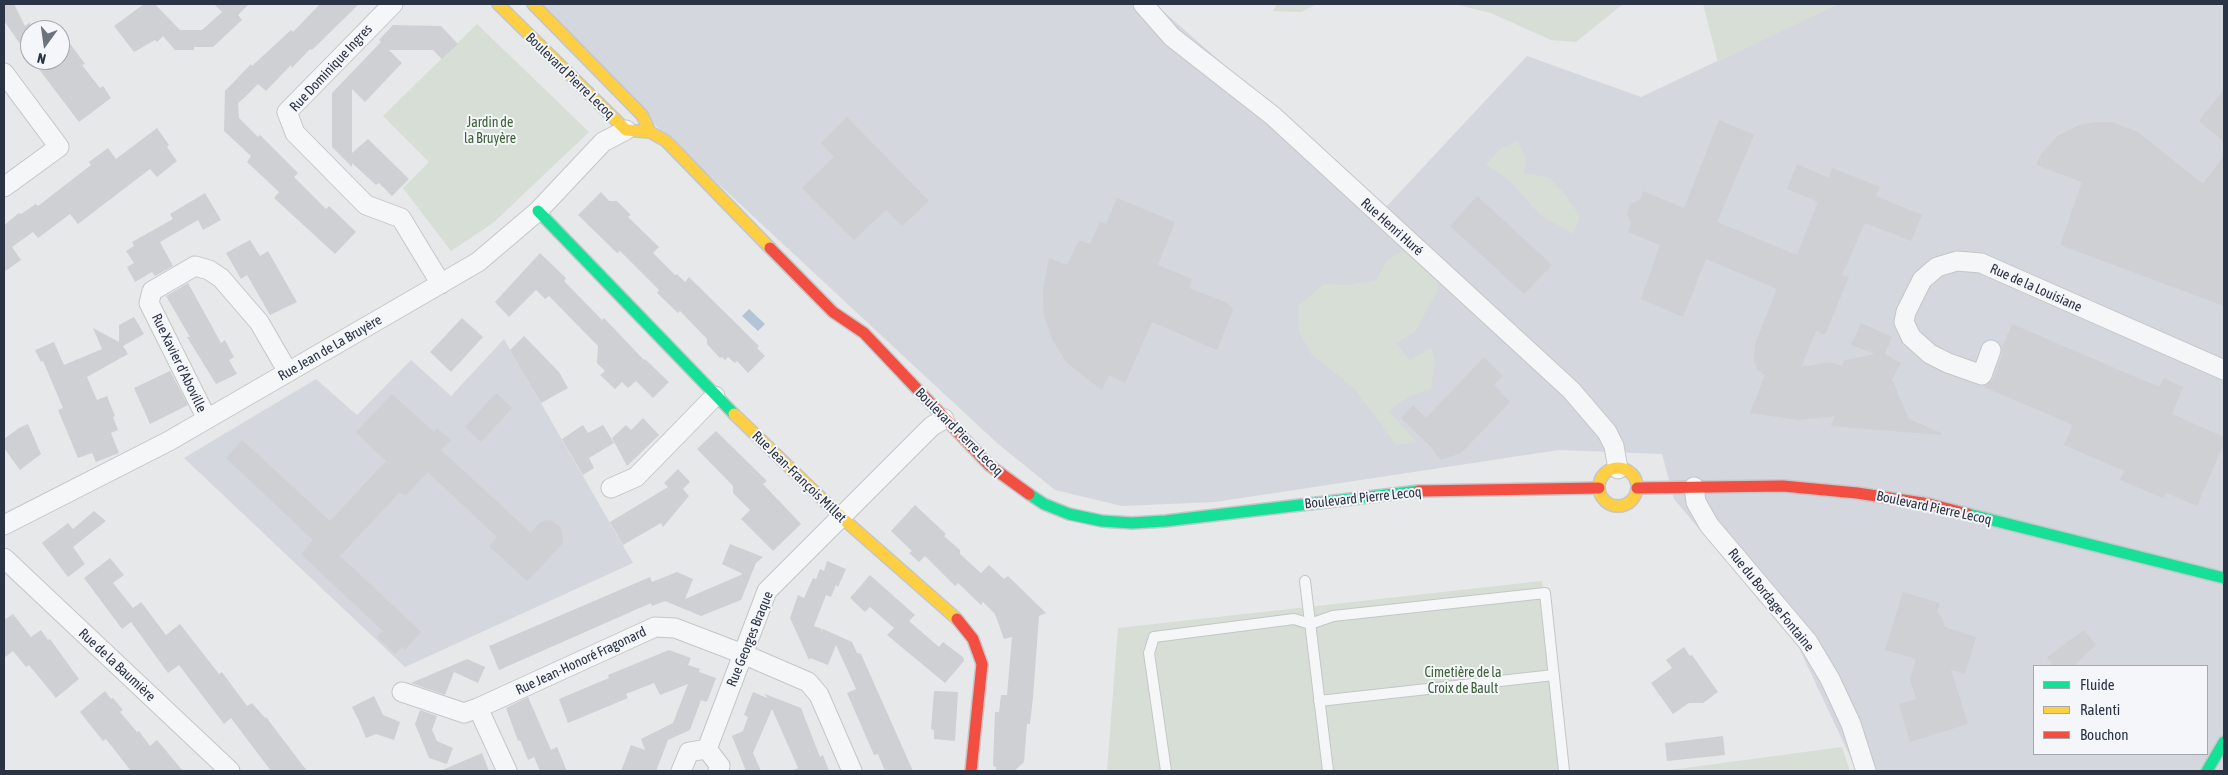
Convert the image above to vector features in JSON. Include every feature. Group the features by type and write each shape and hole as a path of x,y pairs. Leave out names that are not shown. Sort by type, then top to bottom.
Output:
{"street":[{"name":"Rue Dominique Ingres","path":"393,4 287,112 295,133 366,205 401,218 442,284"},
{"name":"Boulevard Pierre Lecoq","path":"498,4 626,130 650,132 666,140 833,312 864,333 989,465 1018,488 1044,504 1069,514 1102,521 1132,522 1165,521 1420,491 1600,488"},
{"name":"Boulevard Pierre Lecoq","path":"533,4 642,115 650,132"},
{"name":"Rue Henri Huré","path":"1143,4 1172,37 1273,116 1571,390 1607,432 1614,446 1618,468"},
{"path":"4,73 59,147 4,187"},
{"name":"Rue Jean de La Bruyère","path":"4,524 207,420 478,262 538,211 603,142 626,130"},
{"name":"Rue Jean-François Millet","path":"538,211 716,396 841,518 955,617 973,639 982,664 971,771"},
{"name":"Rue de la Louisiane","path":"1992,350 1982,375 1939,359 1910,337 1904,322 1906,312 1922,280 1937,267 1957,261 1981,263 2224,370"},
{"name":"Rue Xavier d'Aboville","path":"207,420 149,303 152,291 195,266 209,270 221,278 259,322 288,372"},
{"path":"611,488 636,477 716,396"},
{"name":"Rue Georges Braque","path":"707,748 767,590 932,426 944,419"},
{"path":"1618,468 1630,472 1637,488 1632,499 1621,506 1609,504 1601,494 1600,488 1603,476 1607,472 1618,468"},
{"name":"Boulevard Pierre Lecoq","path":"1637,488 1782,486 1857,493 1930,504 2224,578"},
{"name":"Rue du Bordage Fontaine","path":"1694,487 1696,502 1709,526 1808,642 1830,679 1851,724 1866,771"},
{"name":"Rue de la Baumière","path":"4,558 230,771"},
{"name":"Rue Jean-Honoré Fragonard","path":"402,692 464,713 655,627 675,628 808,682 819,695 852,771"},
{"path":"478,708 507,771"},
{"path":"2207,771 2224,742"},
{"path":"681,771 688,752 707,748 720,766 718,771"}],"lane":[{"path":"1305,581 1328,771"},
{"path":"1166,771 1149,653 1154,636 1294,619 1310,624 1333,616 1545,593 1564,771"},
{"path":"1319,701 1554,675"}],"shaded area":[{"path":"525,4 1155,4 1386,207 1527,56 1641,97 1838,4 2224,4 2224,771 1857,771 1799,648 1674,499 1662,454 1559,450 1215,502 1122,506 1055,490 997,443"},
{"path":"504,339 633,563 405,667 184,458 316,379 357,415 411,360 451,396"}],"green space":[{"path":"1277,4 1317,4 1301,12 1273,11"},
{"path":"1454,4 1623,4 1576,42 1551,40 1491,13"},
{"path":"1703,4 1838,4 1718,62"},
{"name":"Jardin de la Bruyère","path":"477,24 589,132 493,223 451,251 403,188 429,162 383,116"},
{"path":"1517,141 1526,159 1524,173 1550,178 1563,192 1580,216 1573,234 1539,214 1509,180 1486,165 1500,149"},
{"path":"1407,249 1437,277 1438,290 1415,332 1396,343 1410,360 1431,348 1435,360 1431,389 1409,396 1389,411 1417,442 1396,445 1355,389 1311,354 1299,332 1298,306 1324,284 1347,285 1376,280 1388,259"},
{"name":"Cimetière de la Croix de Bault","path":"1542,581 1569,771 1107,771 1118,628"},
{"path":"1842,747 1850,771 1663,771"}],"water":[{"path":"749,309 765,324 758,331 742,316"}],"building":[{"path":"4,4 14,4 22,20 20,20 20,44 4,21"},
{"path":"144,4 155,4 180,30 202,30 222,12 214,4 249,4 238,15 242,20 213,47 175,50 163,36 157,42 155,40 134,52 114,26"},
{"path":"320,4 359,4 292,68 291,65 266,91 258,84 238,103 239,118 258,137 260,135 298,173 294,177 326,209 329,206 356,232 335,254 274,198 279,192 247,162 251,156 224,131 225,91 251,64 252,66 291,30 293,32"},
{"path":"393,25 441,26 458,44 442,59 433,50 389,50 402,63 365,102 352,89 352,153 368,139 409,179 392,196 379,183 376,185 352,163 352,167 332,147 332,93 381,42 379,40"},
{"path":"70,44 85,64 82,65 100,88 103,86 111,98 79,122 40,70 70,70"},
{"path":"2224,89 2224,142 2199,121"},
{"path":"847,117 929,201 902,226 886,210 854,240 802,188 834,157 821,143"},
{"path":"1719,120 1754,135 1717,222 1797,255 1818,202 1787,189 1797,164 1829,178 1832,168 1880,187 1876,196 1922,215 1911,241 1865,223 1842,275 1849,277 1825,335 1816,331 1801,367 1830,362 1842,366 1845,360 1875,354 1851,345 1861,323 1892,337 1885,354 1901,363 1892,379 1909,419 1941,433 1941,435 1831,426 1835,416 1799,420 1750,413 1765,375 1758,370 1754,361 1755,344 1777,289 1706,259 1683,317 1641,299 1660,245 1628,232 1631,222 1627,214 1630,204 1640,200 1643,191 1684,208"},
{"path":"2112,122 2138,132 2203,184 2224,156 2224,306 2060,245 2082,182 2036,165 2041,154 2057,136 2079,125"},
{"path":"157,128 177,161 157,177 150,169 78,224 70,214 38,238 33,232 12,247 21,260 4,272 4,225 19,213 21,214 36,204 38,206 91,165 89,162 108,148 116,159"},
{"path":"601,192 609,201 617,201 631,215 628,217 659,247 653,253 675,275 677,274 685,282 689,277 759,346 757,348 765,356 748,373 737,361 735,363 728,357 725,360 722,357 720,358 707,344 707,339 680,311 678,313 657,293 659,290 620,251 617,253 578,215"},
{"path":"205,193 221,220 203,230 198,220 160,242 173,266 155,276 152,272 135,282 127,267 134,263 126,251 134,246 132,242 173,219 170,214"},
{"path":"1477,196 1552,265 1524,294 1450,226"},
{"path":"1117,198 1175,222 1158,265 1192,279 1189,288 1223,301 1230,305 1233,310 1217,350 1152,322 1125,383 1109,375 1102,390 1067,363 1053,341 1044,316 1043,289 1049,258 1067,265 1079,240 1090,244 1100,222 1106,224"},
{"path":"250,240 260,256 268,251 297,302 270,315 247,275 241,279 226,253"},
{"path":"540,253 566,278 564,281 602,320 604,318 644,360 669,382 653,398 636,381 628,388 622,382 615,389 600,375 605,371 597,363 598,346 549,296 545,299 536,290 509,317 495,302"},
{"path":"188,283 221,343 225,340 234,357 229,360 237,374 216,384 187,337 190,337 166,296"},
{"path":"134,317 144,334 123,346 128,354 87,377 97,400 107,396 118,430 111,433 119,453 96,462 92,453 78,458 58,410 63,408 43,361 41,362 35,350 54,342 64,365 102,349 93,328 119,342 119,325"},
{"path":"462,318 483,337 451,372 430,352"},
{"path":"2012,324 2159,387 2164,378 2183,387 2172,414 2224,437 2224,443 2197,506 2166,493 2163,498 2120,480 2124,471 2064,445 2073,425 1984,387 1993,379 2002,354 2002,347"},
{"path":"524,336 559,372 568,388 541,403 510,350"},
{"path":"1484,357 1503,376 1494,385 1510,402 1461,453 1441,460 1430,446 1401,418 1413,405 1426,418"},
{"path":"170,371 188,405 150,424 134,388"},
{"path":"496,393 512,408 481,442 465,427"},
{"path":"392,394 434,432 437,428 451,440 441,450 531,533 539,523 546,520 553,521 561,528 563,539 563,543 527,581 489,546 497,537 428,472 405,496 400,492 340,556 421,632 405,650 402,647 395,654 377,637 383,631 301,554 313,540 226,458 242,440 330,521 386,461 356,432"},
{"path":"643,418 659,435 627,466 612,438 626,425 631,430"},
{"path":"28,424 41,454 20,470 4,448 4,439"},
{"path":"583,425 588,433 603,425 614,443 589,458 594,468 583,475 562,439"},
{"path":"716,431 767,481 763,484 801,524 773,551 741,519 750,510 733,493 733,486 697,449"},
{"path":"678,469 690,482 683,489 689,496 663,527 661,523 623,545 610,522 668,487 664,483"},
{"path":"915,505 946,534 944,536 960,550 960,554 981,573 989,565 1004,579 1008,576 1046,613 1039,616 1033,697 1030,724 1027,724 1024,762 1014,771 996,770 996,767 993,766 995,712 999,712 1001,695 1007,695 1012,637 1004,639 995,614 983,602 981,605 958,583 955,586 925,556 919,562 909,553 912,551 891,531"},
{"path":"94,511 106,521 73,547 85,564 68,577 42,543 68,523 73,529"},
{"path":"730,544 763,557 756,563 741,600 701,616 665,601 652,606 651,603 499,670 489,646 650,577 652,582 677,572 693,579 685,599 743,574 722,564"},
{"path":"110,558 124,575 113,583 133,608 141,602 166,635 180,624 219,674 222,672 247,706 252,703 266,717 307,771 271,771 231,718 224,724 179,665 168,673 131,622 122,629 84,578"},
{"path":"827,561 846,569 831,597 826,595 814,626 822,629 820,634 823,629 852,642 857,653 861,654 913,771 885,771 878,754 874,755 847,693 856,689 836,645 828,665 810,658 809,660 790,618 798,595 804,598 813,578 816,579 820,569 824,571"},
{"path":"870,575 915,615 909,621 939,647 943,642 963,657 964,661 945,683 887,635 894,628 870,607 865,612 850,598"},
{"path":"1903,592 1940,603 1937,612 1942,618 1945,627 1976,637 1965,674 1951,670 1968,724 1910,742 1899,704 1916,699 1910,679 1916,659 1885,650"},
{"path":"13,614 31,637 41,630 48,640 50,639 79,679 56,698 29,665 26,667 13,651 4,658 4,620"},
{"path":"2084,630 2096,645 2074,665 2052,665 2047,657"},
{"path":"1684,647 1690,656 1692,655 1718,692 1703,703 1689,703 1673,714 1651,683 1672,668 1666,660"},
{"path":"669,650 691,658 688,665 700,669 699,672 716,678 707,702 701,700 690,730 668,740 656,771 621,771 631,745 645,750 641,739 673,723 688,684 660,695 654,683 626,694 628,698 568,723 559,699 609,678 608,675"},
{"path":"467,659 485,667 478,683 454,672 445,695 411,683"},
{"path":"105,691 123,710 120,712 137,732 139,731 150,746 157,740 183,771 131,771 106,739 103,741 80,712"},
{"path":"934,691 958,692 955,741 934,739 934,730 931,729"},
{"path":"753,692 767,698 765,694 801,708 820,757 823,755 829,771 791,771 798,768 772,709 753,753 761,771 746,771 732,736 743,731 748,717 744,715"},
{"path":"374,696 383,715 400,722 394,740 376,734 366,738 352,707"},
{"path":"528,697 551,750 557,747 567,771 540,771 534,757 528,760 520,740 518,741 506,708"},
{"path":"420,710 437,716 432,730 437,741 453,748 447,764 429,758 415,724"},
{"path":"1723,736 1725,755 1667,761 1665,743"},
{"path":"482,753 489,771 440,771"}],"traffic: fast":[{"path":"538,211 734,414"},
{"path":"1029,494 1044,504 1069,514 1102,521 1132,523 1165,521 1419,491"},
{"path":"1968,514 2224,578"},
{"path":"2207,771 2224,742"}],"traffic: slow":[{"path":"498,4 626,130 650,132 666,141 770,248"},
{"path":"533,4 642,115 650,132"},
{"path":"734,414 841,517 957,619"},
{"path":"1618,468 1631,474 1637,487 1631,500 1618,506 1605,500 1599,487 1605,474 1618,468"}],"traffic: jam":[{"path":"770,248 833,312 864,333 989,465 1029,494"},
{"path":"1637,488 1783,486 1857,493 1929,504 1968,514"},
{"path":"1419,491 1599,488"},
{"path":"957,619 973,639 982,664 971,771"}]}
